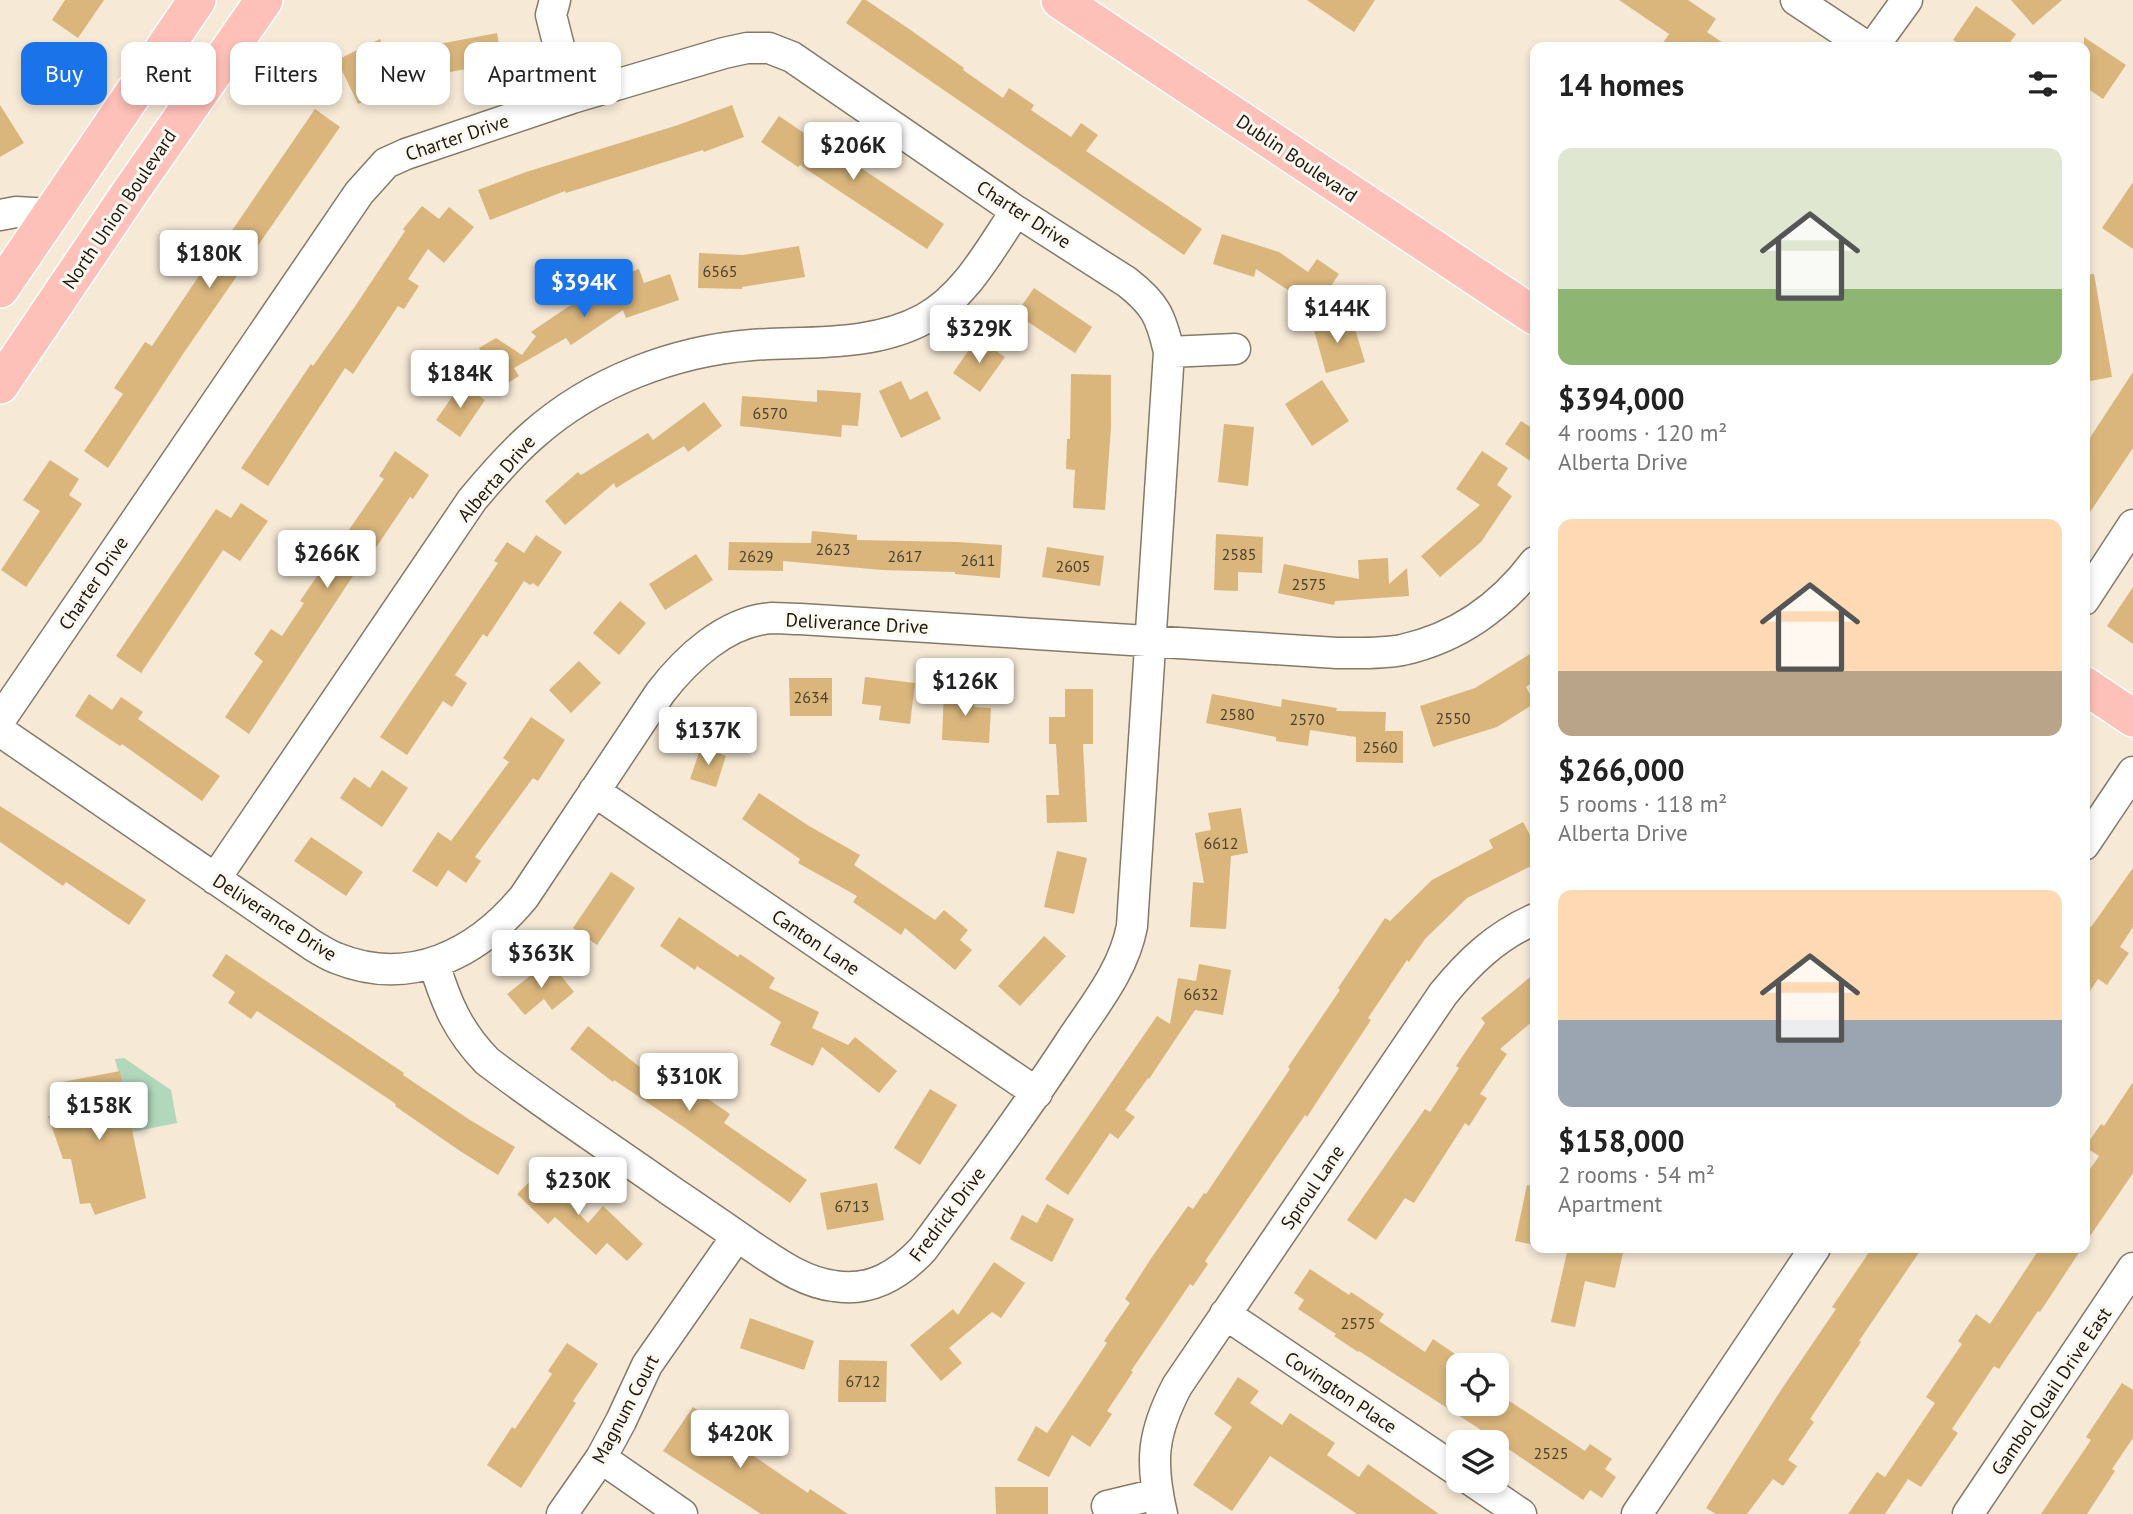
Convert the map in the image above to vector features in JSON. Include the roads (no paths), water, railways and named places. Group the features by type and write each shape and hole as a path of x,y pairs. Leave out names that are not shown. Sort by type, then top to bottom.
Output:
{"main road":[{"path":"0,289 197,0"},
{"name":"North Union Boulevard","path":"0,385 264,0"},
{"name":"Dublin Boulevard","path":"1060,0 1530,313"},
{"path":"2090,689 2133,718"}],"street":[{"path":"555,0 551,15 558,42"},
{"path":"1796,0 1859,42"},
{"path":"1877,42 1908,0"},
{"name":"Charter Drive","path":"621,83 747,48 769,48 792,57 1143,295 1156,310 1169,352 1151,640"},
{"name":"Charter Drive","path":"0,720 371,178 386,163 407,154 551,105"},
{"name":"Alberta Drive","path":"215,879 472,500 536,432 597,391 624,378 694,353 751,345 875,336 925,318 961,289 1016,211"},
{"path":"0,215 16,212 51,214"},
{"path":"1169,352 1235,349"},
{"path":"2090,591 2133,525"},
{"name":"Deliverance Drive","path":"0,731 312,945 336,958 382,969 405,968 433,964 456,955 508,916 524,897 679,669 719,637 744,625 770,618 1373,653 1401,650 1453,633 1474,621 1515,587 1530,568"},
{"name":"Fredrick Drive","path":"433,964 456,1023 487,1061 737,1236 791,1272 811,1281 855,1287 871,1285 891,1277 908,1265 923,1249 1037,1093 1112,979 1128,945 1132,926 1151,640"},
{"path":"2090,836 2133,772"},
{"name":"Canton Lane","path":"594,792 1037,1093"},
{"name":"Sproul Lane","path":"1107,1506 1159,1504 1155,1452 1158,1430 1177,1386 1443,995 1476,957 1517,926 1530,921"},
{"name":"Magnum Court","path":"562,1514 601,1458 647,1365 737,1236"},
{"path":"1637,1514 1812,1253"},
{"name":"Gambol Quail Drive East","path":"1968,1514 2133,1268"},
{"name":"Covington Place","path":"1225,1314 1446,1463"},
{"path":"601,1458 682,1514"},
{"path":"1490,1493 1521,1514"}]}
